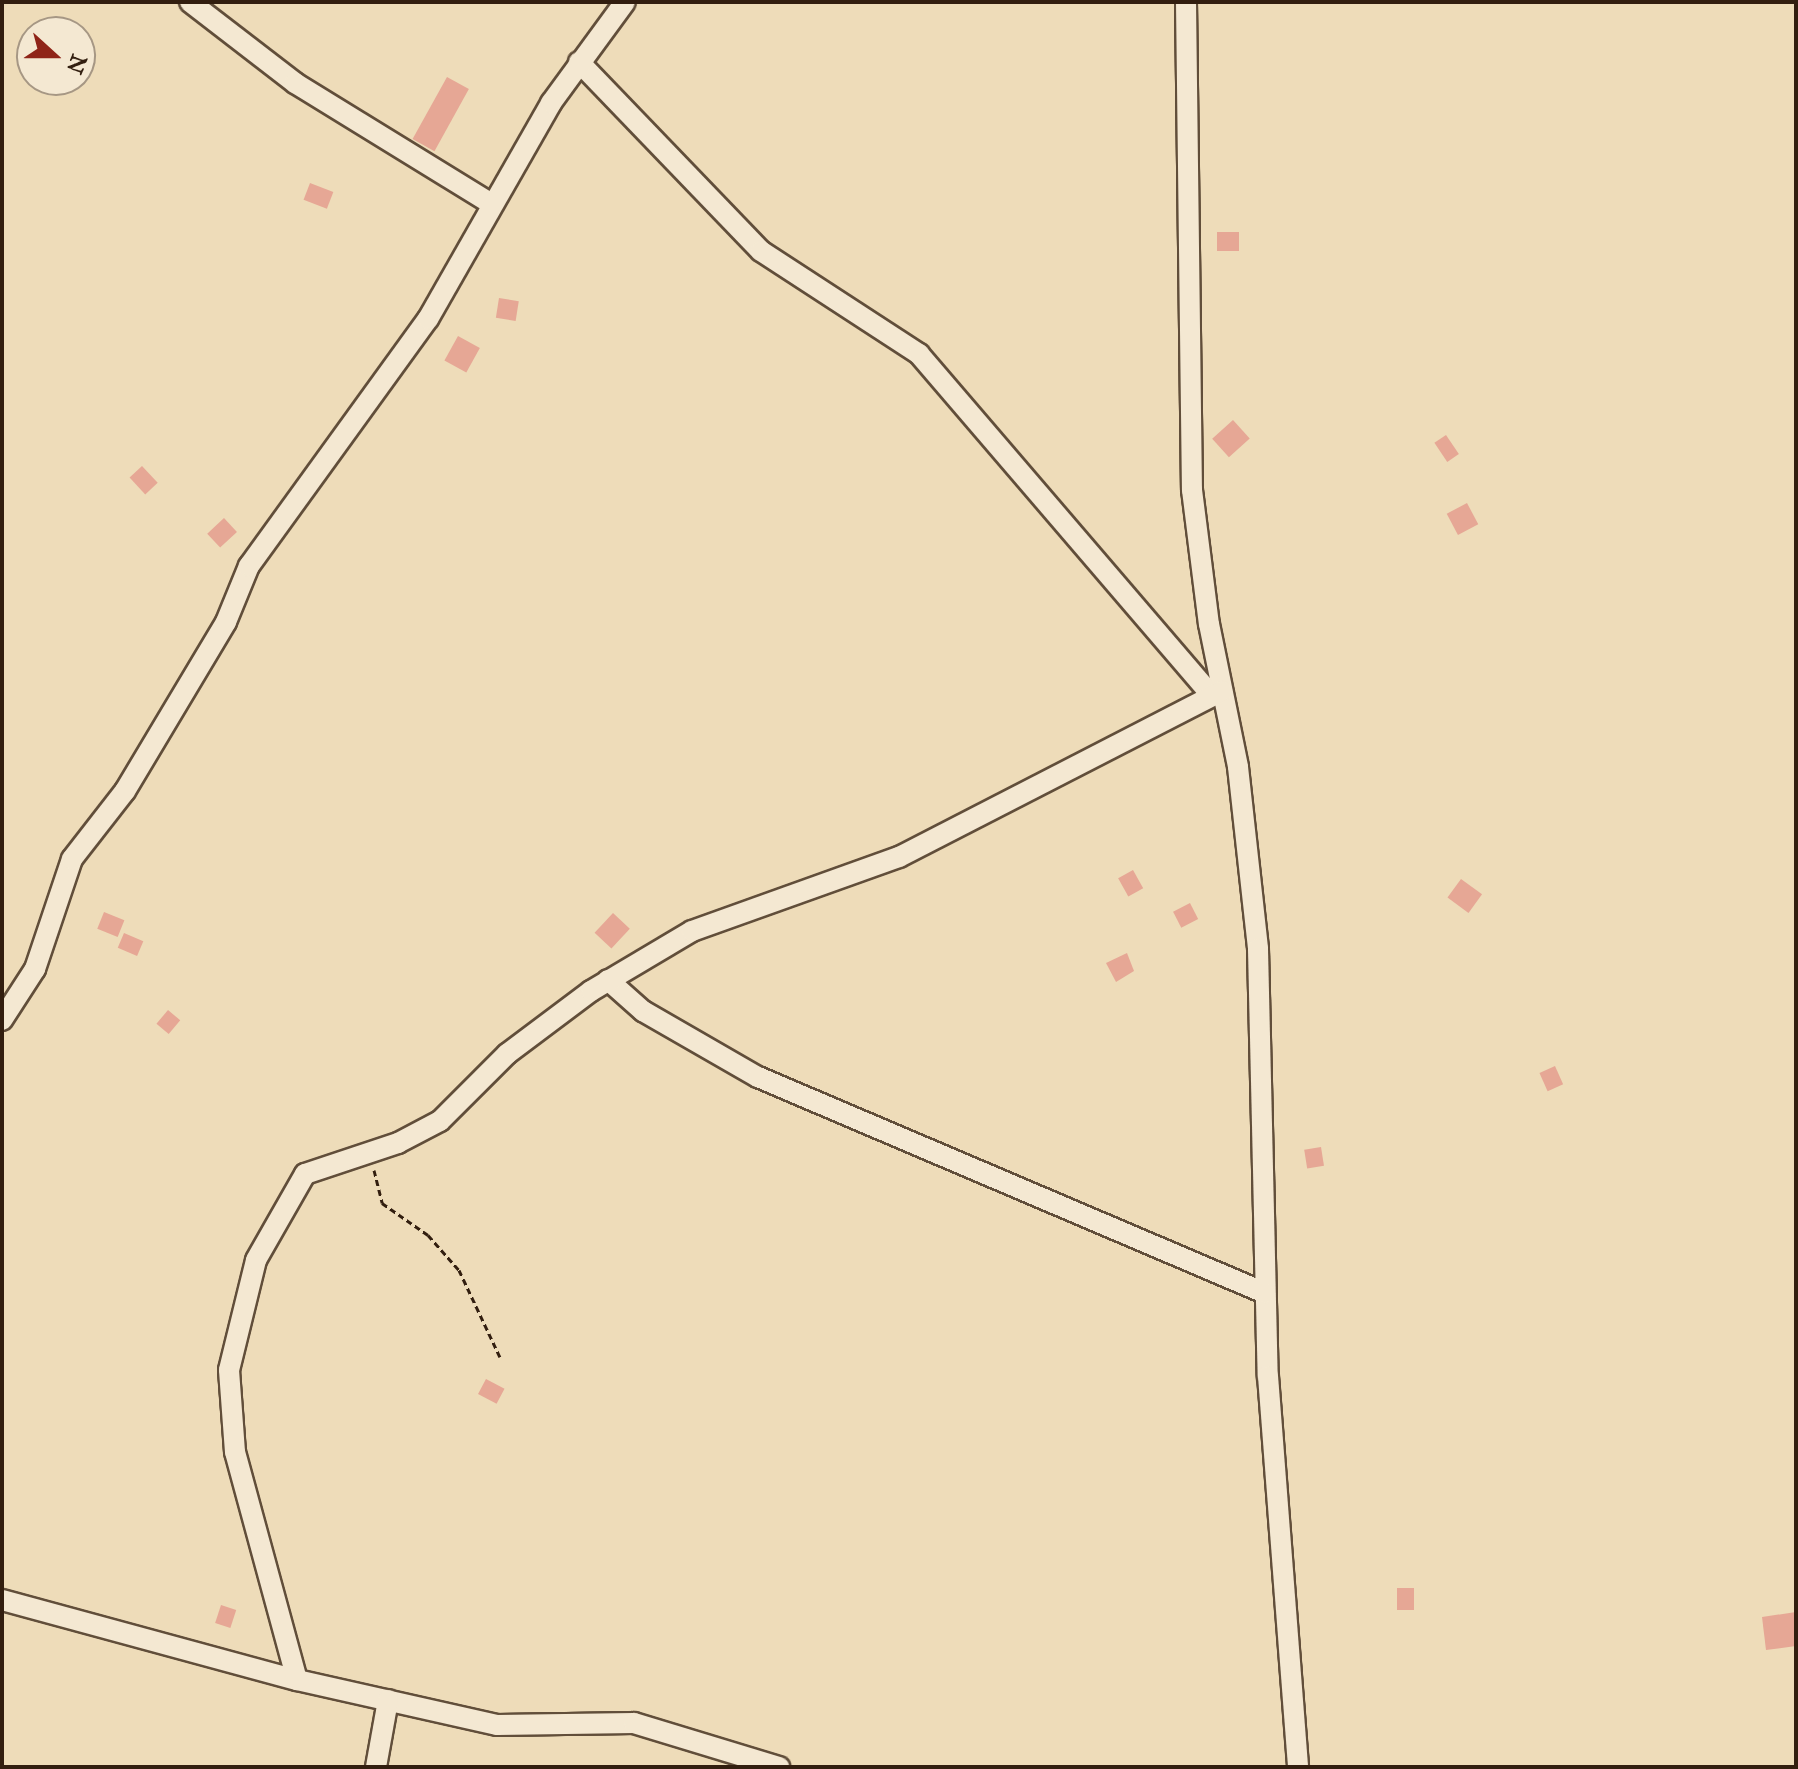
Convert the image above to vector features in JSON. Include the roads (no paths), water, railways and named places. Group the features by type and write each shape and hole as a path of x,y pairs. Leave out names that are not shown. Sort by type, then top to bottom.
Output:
{"street":[{"path":"190,2 295,83 492,204"},
{"path":"2,1020 35,969 72,859 125,791 226,622 249,566 449,287 492,204 579,62 625,2"},
{"path":"1186,2 1192,490 1217,693 1239,779 1258,949 1265,1293 1298,1767"},
{"path":"579,62 761,251 919,354 1217,693"},
{"path":"297,1680 235,1452 229,1416 233,1343 256,1260 292,1190 324,1164 370,1150 440,1121 507,1054 608,980 692,931 936,840 1217,693"},
{"path":"608,980 643,1011 772,1084 1265,1293"},
{"path":"2,1600 297,1680 518,1728 607,1719 634,1723 779,1767"},
{"path":"376,1767 388,1700"}]}
